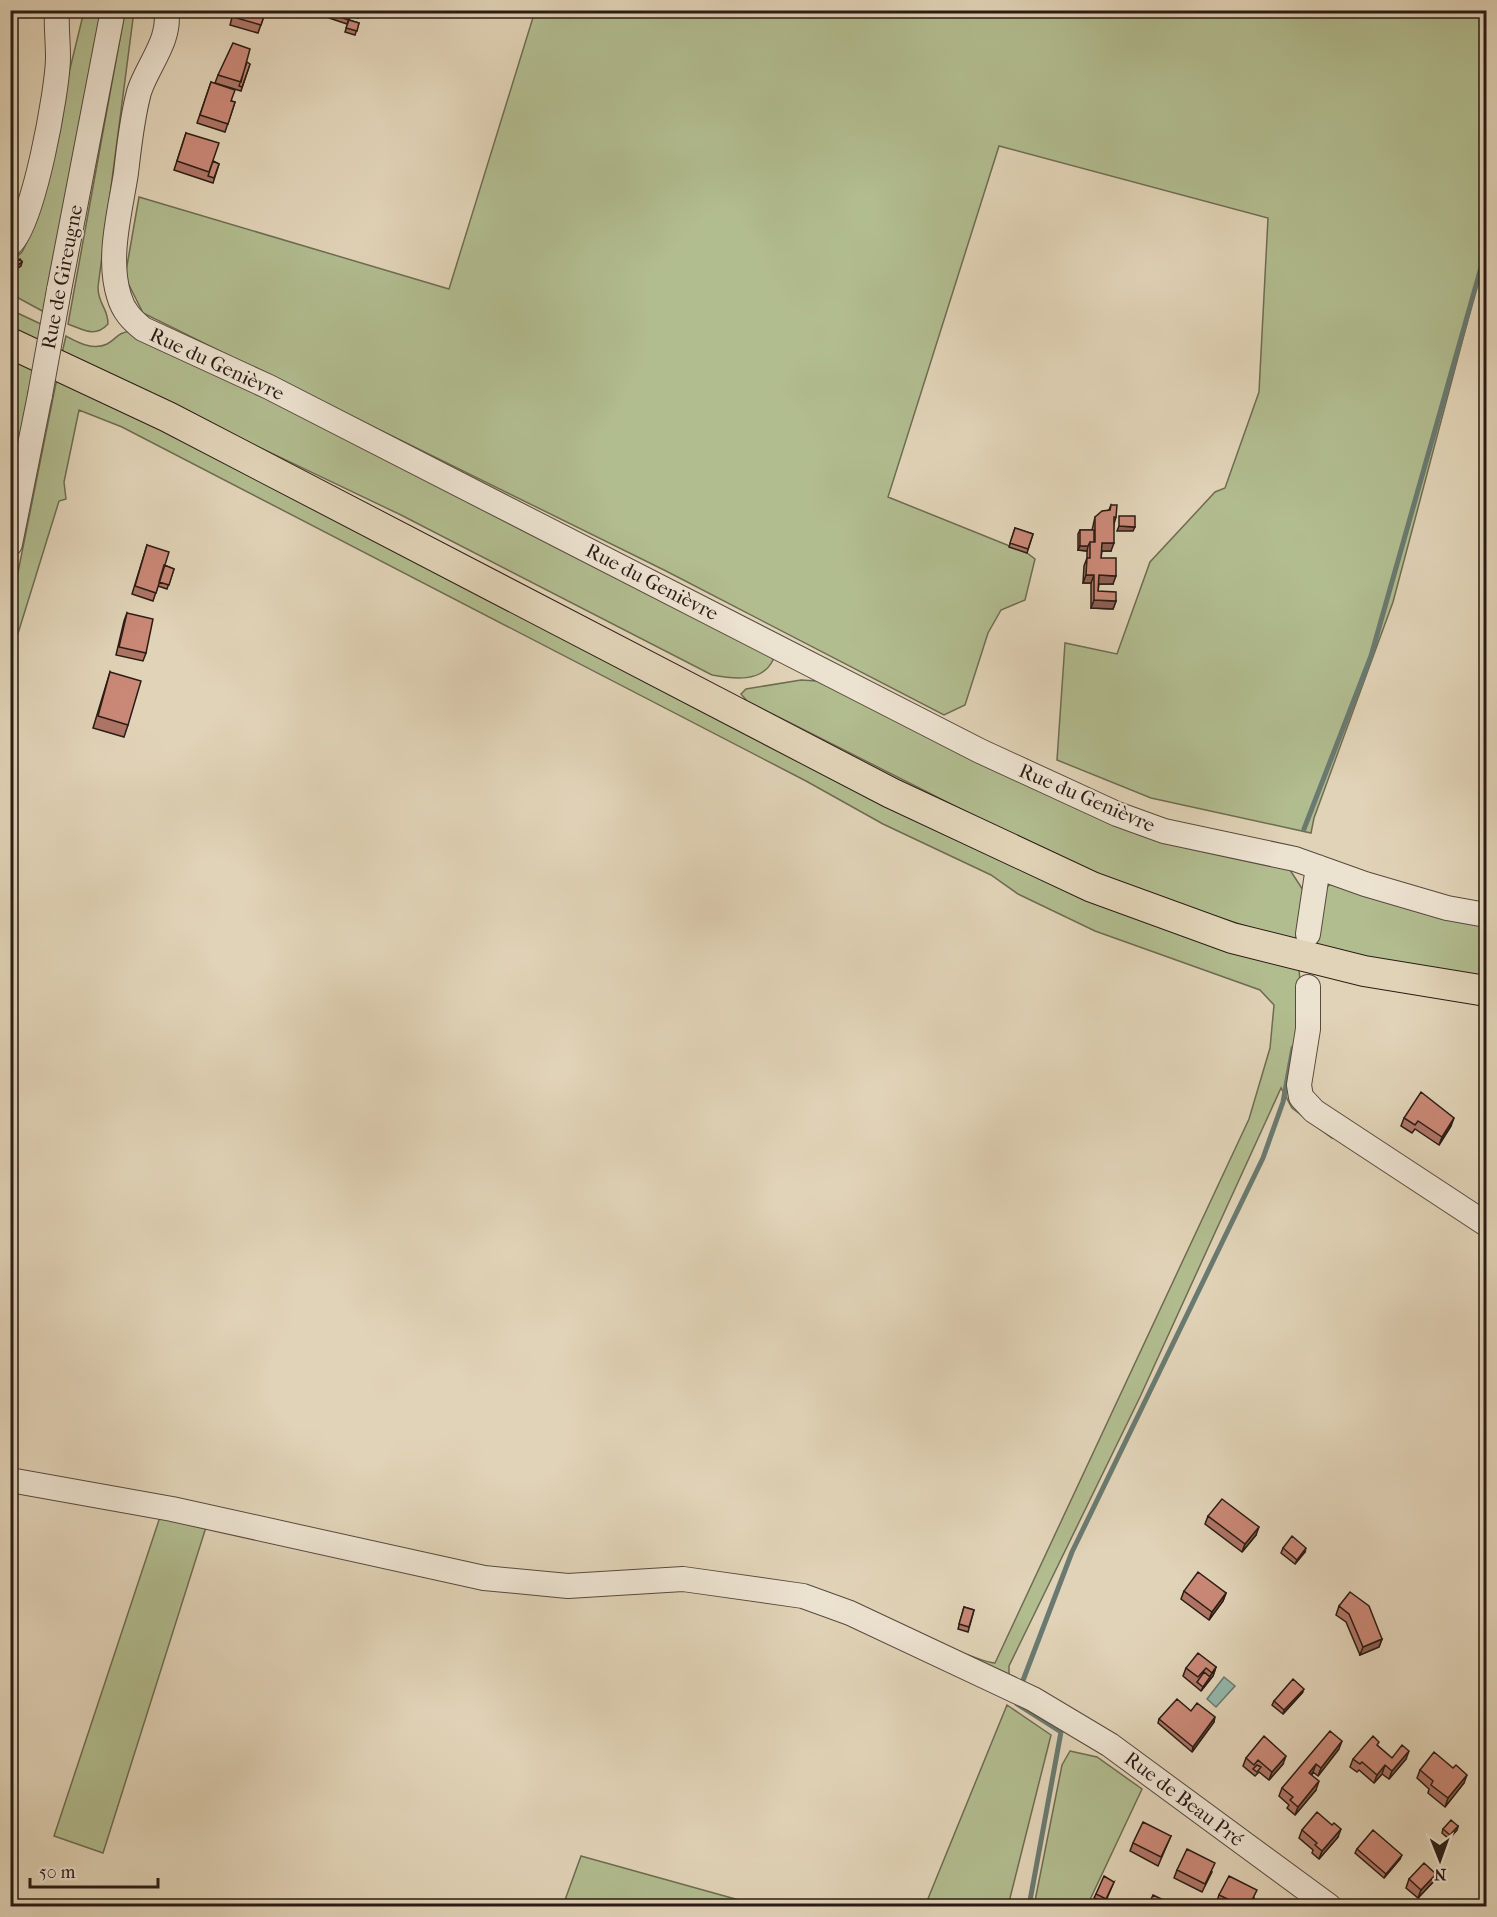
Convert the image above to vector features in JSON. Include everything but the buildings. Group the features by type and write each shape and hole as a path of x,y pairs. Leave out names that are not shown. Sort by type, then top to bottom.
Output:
{"main road":[{"path":"10,343 168,417 891,793 1092,886 1232,938 1364,971 1486,991"}],"street":[{"path":"10,244 24,223 55,101 58,57 57,10"},
{"name":"Rue de Gireugne","path":"10,544 113,10"},
{"name":"Rue du Genièvre","path":"166,10 167,29 148,69 134,114 115,248 115,272 119,297 131,320 143,329 269,387 980,751 1106,810 1164,831 1295,859 1406,896 1486,915"},
{"path":"1308,934 1318,867"},
{"path":"1308,987 1308,1029 1299,1085 1302,1097 1314,1111 1486,1224"},
{"name":"Rue de Beau Pré","path":"10,1480 172,1509 484,1578 568,1586 682,1579 803,1596 861,1618 1033,1699 1110,1745 1329,1906"}],"green space":[{"path":"84,11 104,11 46,313 11,294 11,262 22,252 29,238"},
{"path":"125,11 134,11 98,287 108,324 99,331 89,332 68,324"},
{"path":"535,11 1486,11 1486,252 1393,602 1314,818 1311,833 1151,798 1057,760 1065,643 1117,654 1150,562 1215,492 1225,488 1259,392 1268,218 999,146 888,497 1027,553 1035,559 1025,600 1001,610 988,633 965,705 944,715 666,571 143,313 125,277 139,197 449,289"},
{"path":"11,310 43,325 40,343 11,330"},
{"path":"131,331 259,392 770,651 773,660 762,673 746,678 712,675 401,515 62,353 66,336 85,345 96,347 107,344 120,334"},
{"path":"11,356 35,369 11,498"},
{"path":"57,378 299,499 1299,969 1303,1021 1292,1079 1334,1133 1332,1138 1292,1108 1281,1088 1140,1397 1009,1666 1009,1675 953,1652 995,1663 1249,1119 1270,1048 1274,1005 1260,990 1095,931 1018,894 991,875 883,824 806,781 122,427 79,410 64,482 66,499 59,501 11,656 11,607"},
{"path":"801,680 817,681 1135,831 1191,849 1290,870 1303,890 1295,942 1134,890 1040,849 747,701 741,694 746,689"},
{"path":"1331,884 1486,923 1486,980 1314,947 1324,889"},
{"path":"160,1517 207,1524 103,1853 54,1836"},
{"path":"1007,1705 1051,1735 1008,1906 925,1906"},
{"path":"1070,1751 1097,1757 1142,1789 1087,1906 1034,1906 1062,1765"},
{"path":"581,1856 760,1906 586,1906 565,1900"}],"water":[{"path":"1224,1677 1235,1686 1216,1707 1207,1699"}],"waterway":[{"path":"1304,829 1371,656 1486,250"},
{"path":"1022,1683 1072,1552 1263,1158 1283,1102 1293,1048"},
{"path":"1017,1704 1061,1732 1029,1906"}]}
